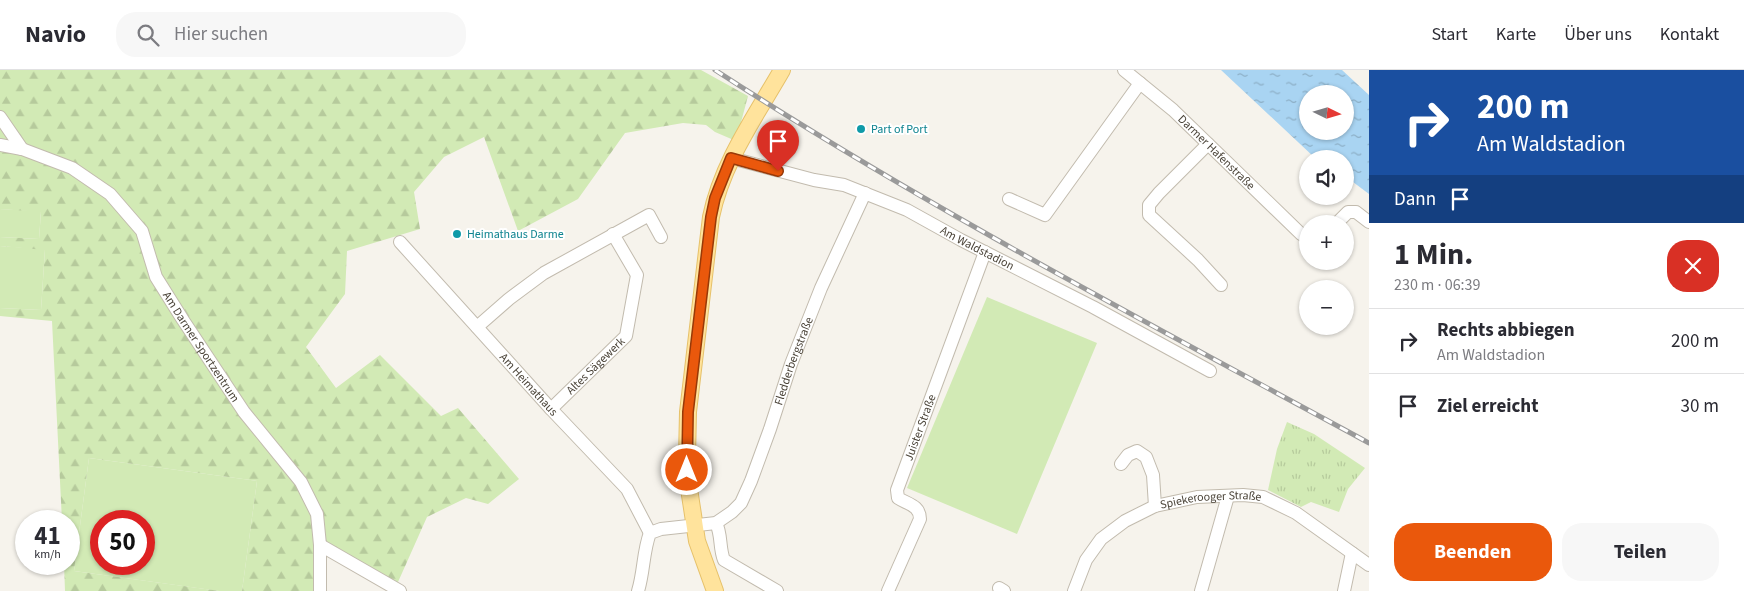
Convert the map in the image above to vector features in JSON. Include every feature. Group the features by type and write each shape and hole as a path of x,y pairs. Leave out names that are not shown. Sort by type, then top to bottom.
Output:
{"main road":[{"path":"715,591 696,541 688,482 688,412 711,217 715,198 731,158 782,70"}],"street":[{"name":"Darmer Hafenstraße","path":"1124,70 1173,110 1299,232"},
{"path":"1009,199 1045,215 1140,83"},
{"path":"0,117 22,149 0,156"},
{"path":"1208,144 1159,193 1150,205 1150,215 1198,260 1220,285"},
{"name":"Am Darmer Sportzentrum","path":"0,145 22,149 72,168 110,194 142,231 156,277 244,412 301,482 317,514 320,545 320,591"},
{"name":"Am Waldstadion","path":"731,158 844,186 907,210 1210,371"},
{"name":"Fledderbergstraße","path":"716,523 741,503 751,481 770,429 790,364 821,288 865,193"},
{"path":"1345,215 1348,212 1356,212 1369,222"},
{"path":"477,327 544,272 649,216 661,237"},
{"name":"Altes Sägewerk","path":"551,409 626,336 637,275 613,234"},
{"name":"Am Heimathaus","path":"400,242 626,489 650,533"},
{"name":"Juister Straße","path":"888,591 920,519 920,512 917,508 898,498 897,490 899,483 985,252"},
{"path":"1121,464 1128,455 1137,451 1146,457 1153,475 1156,506"},
{"name":"Spiekerooger Straße","path":"1074,591 1086,560 1101,539 1125,521 1156,506 1197,496 1263,497 1296,513 1369,565"},
{"path":"1201,591 1228,496"},
{"path":"638,591 646,543 650,533 661,528 716,523 720,532 724,560 777,591"},
{"path":"320,545 400,591"},
{"path":"1344,591 1352,553"}],"green space":[{"path":"0,70 701,70 748,96 736,141 715,132 706,125 683,123 625,133 578,199 518,231 484,137 444,157 414,192 420,229 347,251 345,294 306,347 336,388 380,355 441,416 458,408 519,479 488,504 466,498 427,517 394,591 319,547 318,591 242,591 257,481 89,458 80,526 80,510 61,510 52,321 0,316 0,308 41,310 45,250 0,246 0,237 39,239 41,212 0,209"},
{"path":"0,209 41,211 39,239 0,237"},
{"path":"0,246 45,249 41,310 0,308"},
{"path":"987,297 1097,343 1017,534 907,488"},
{"path":"1287,422 1314,434 1365,468 1348,489 1339,512 1311,502 1301,507 1268,490 1277,449"},
{"path":"89,458 257,481 242,591 219,591 103,575 155,575 155,510 90,510 90,573 80,572 80,526"},
{"path":"80,572 90,573 90,575 103,575 220,591 65,591 64,575 80,575"}],"water":[{"path":"1221,70 1342,70 1369,95 1369,194 1354,183 1354,150 1306,150"}],"railway":[{"path":"715,70 956,217 1369,443"}],"place":[{"name":"Part of Port","path":"861,129"},
{"name":"Heimathaus Darme","path":"457,234"}],"route":[{"path":"687,470 688,412 711,217 715,198 731,158 778,171"}]}
